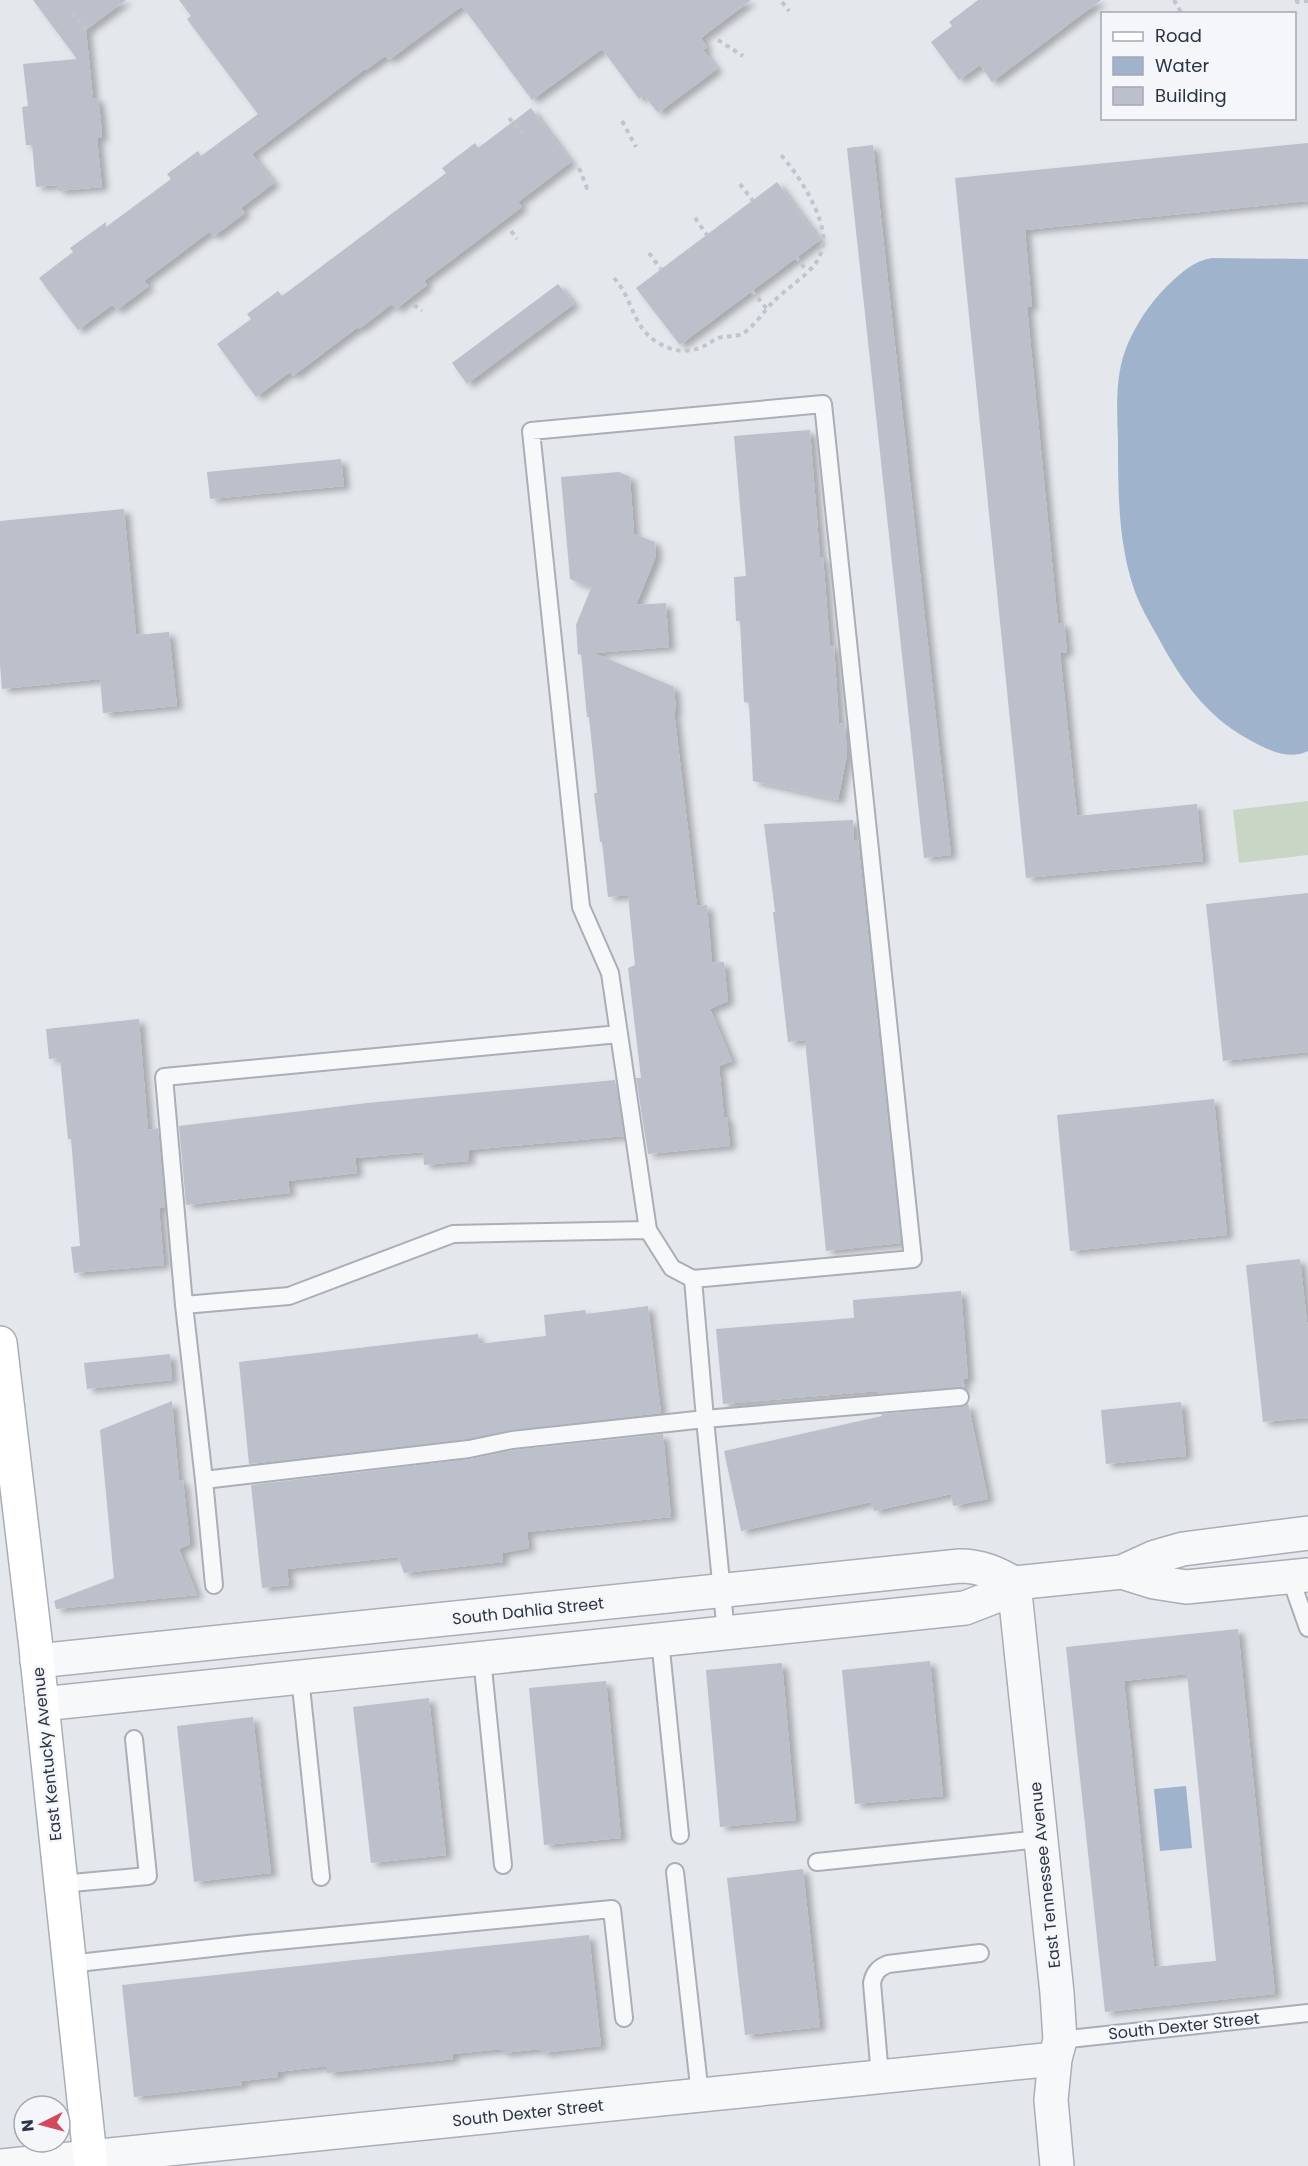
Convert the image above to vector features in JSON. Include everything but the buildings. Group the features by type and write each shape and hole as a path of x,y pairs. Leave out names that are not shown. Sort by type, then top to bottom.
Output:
{"street":[{"name":"East Kentucky Avenue","path":"0,1343 38,1661 91,2161"},
{"path":"42,1704 965,1608 996,1596 1014,1583 1122,1572 1155,1557 1183,1549 1308,1533"},
{"name":"South Dahlia Street","path":"38,1661 960,1566 985,1569 1014,1583"},
{"path":"1122,1572 1161,1584 1186,1587 1299,1576"},
{"name":"East Tennessee Avenue","path":"1014,1583 1056,1972 1058,2049 1052,2100 1057,2166"},
{"name":"South Dexter Street","path":"1,2166 91,2161 880,2076 1058,2049"}],"lane":[{"path":"823,404 913,1259 693,1279 672,1268 648,1230 619,1034 610,973 581,907 531,431 823,404"},
{"path":"214,1585 184,1305 164,1077 619,1034"},
{"path":"184,1305 289,1296 453,1234 648,1230"},
{"path":"693,1279 726,1633"},
{"path":"204,1480 469,1449 512,1440 705,1419 960,1397"},
{"path":"1299,1576 1308,1628"},
{"path":"660,1640 680,1835"},
{"path":"482,1658 502,1865"},
{"path":"300,1677 321,1877"},
{"path":"61,1884 148,1876 134,1739"},
{"path":"817,1862 1041,1839"},
{"path":"675,1872 700,2095"},
{"path":"69,1964 247,1944 612,1909 624,2018"},
{"path":"880,2076 873,1976 880,1968 888,1964 980,1953"},
{"name":"South Dexter Street","path":"1058,2049 1308,2013"}],"path":[{"path":"1297,0 1297,2 1308,1"},
{"path":"782,2 789,11"},
{"path":"72,13 86,30"},
{"path":"718,40 743,56"},
{"path":"509,118 523,134"},
{"path":"622,121 636,147"},
{"path":"614,278 620,284 635,320 647,335 666,348 681,352 699,348 714,339 742,334 814,265 821,253 822,227 813,204 780,154"},
{"path":"579,168 587,188 592,186"},
{"path":"740,184 753,201"},
{"path":"695,218 707,235"},
{"path":"511,231 517,239"},
{"path":"649,253 661,269"},
{"path":"796,257 807,271"},
{"path":"752,291 766,309"},
{"path":"414,305 422,311"}],"green space":[{"path":"1308,801 1308,855 1239,863 1233,810"}],"water":[{"path":"1212,258 1308,259 1308,751 1300,754 1277,752 1248,739 1219,719 1196,696 1176,669 1141,606 1124,551 1119,496 1117,395 1125,351 1137,325 1160,293 1188,268"},
{"path":"1186,1786 1192,1848 1160,1851 1154,1789"}]}
